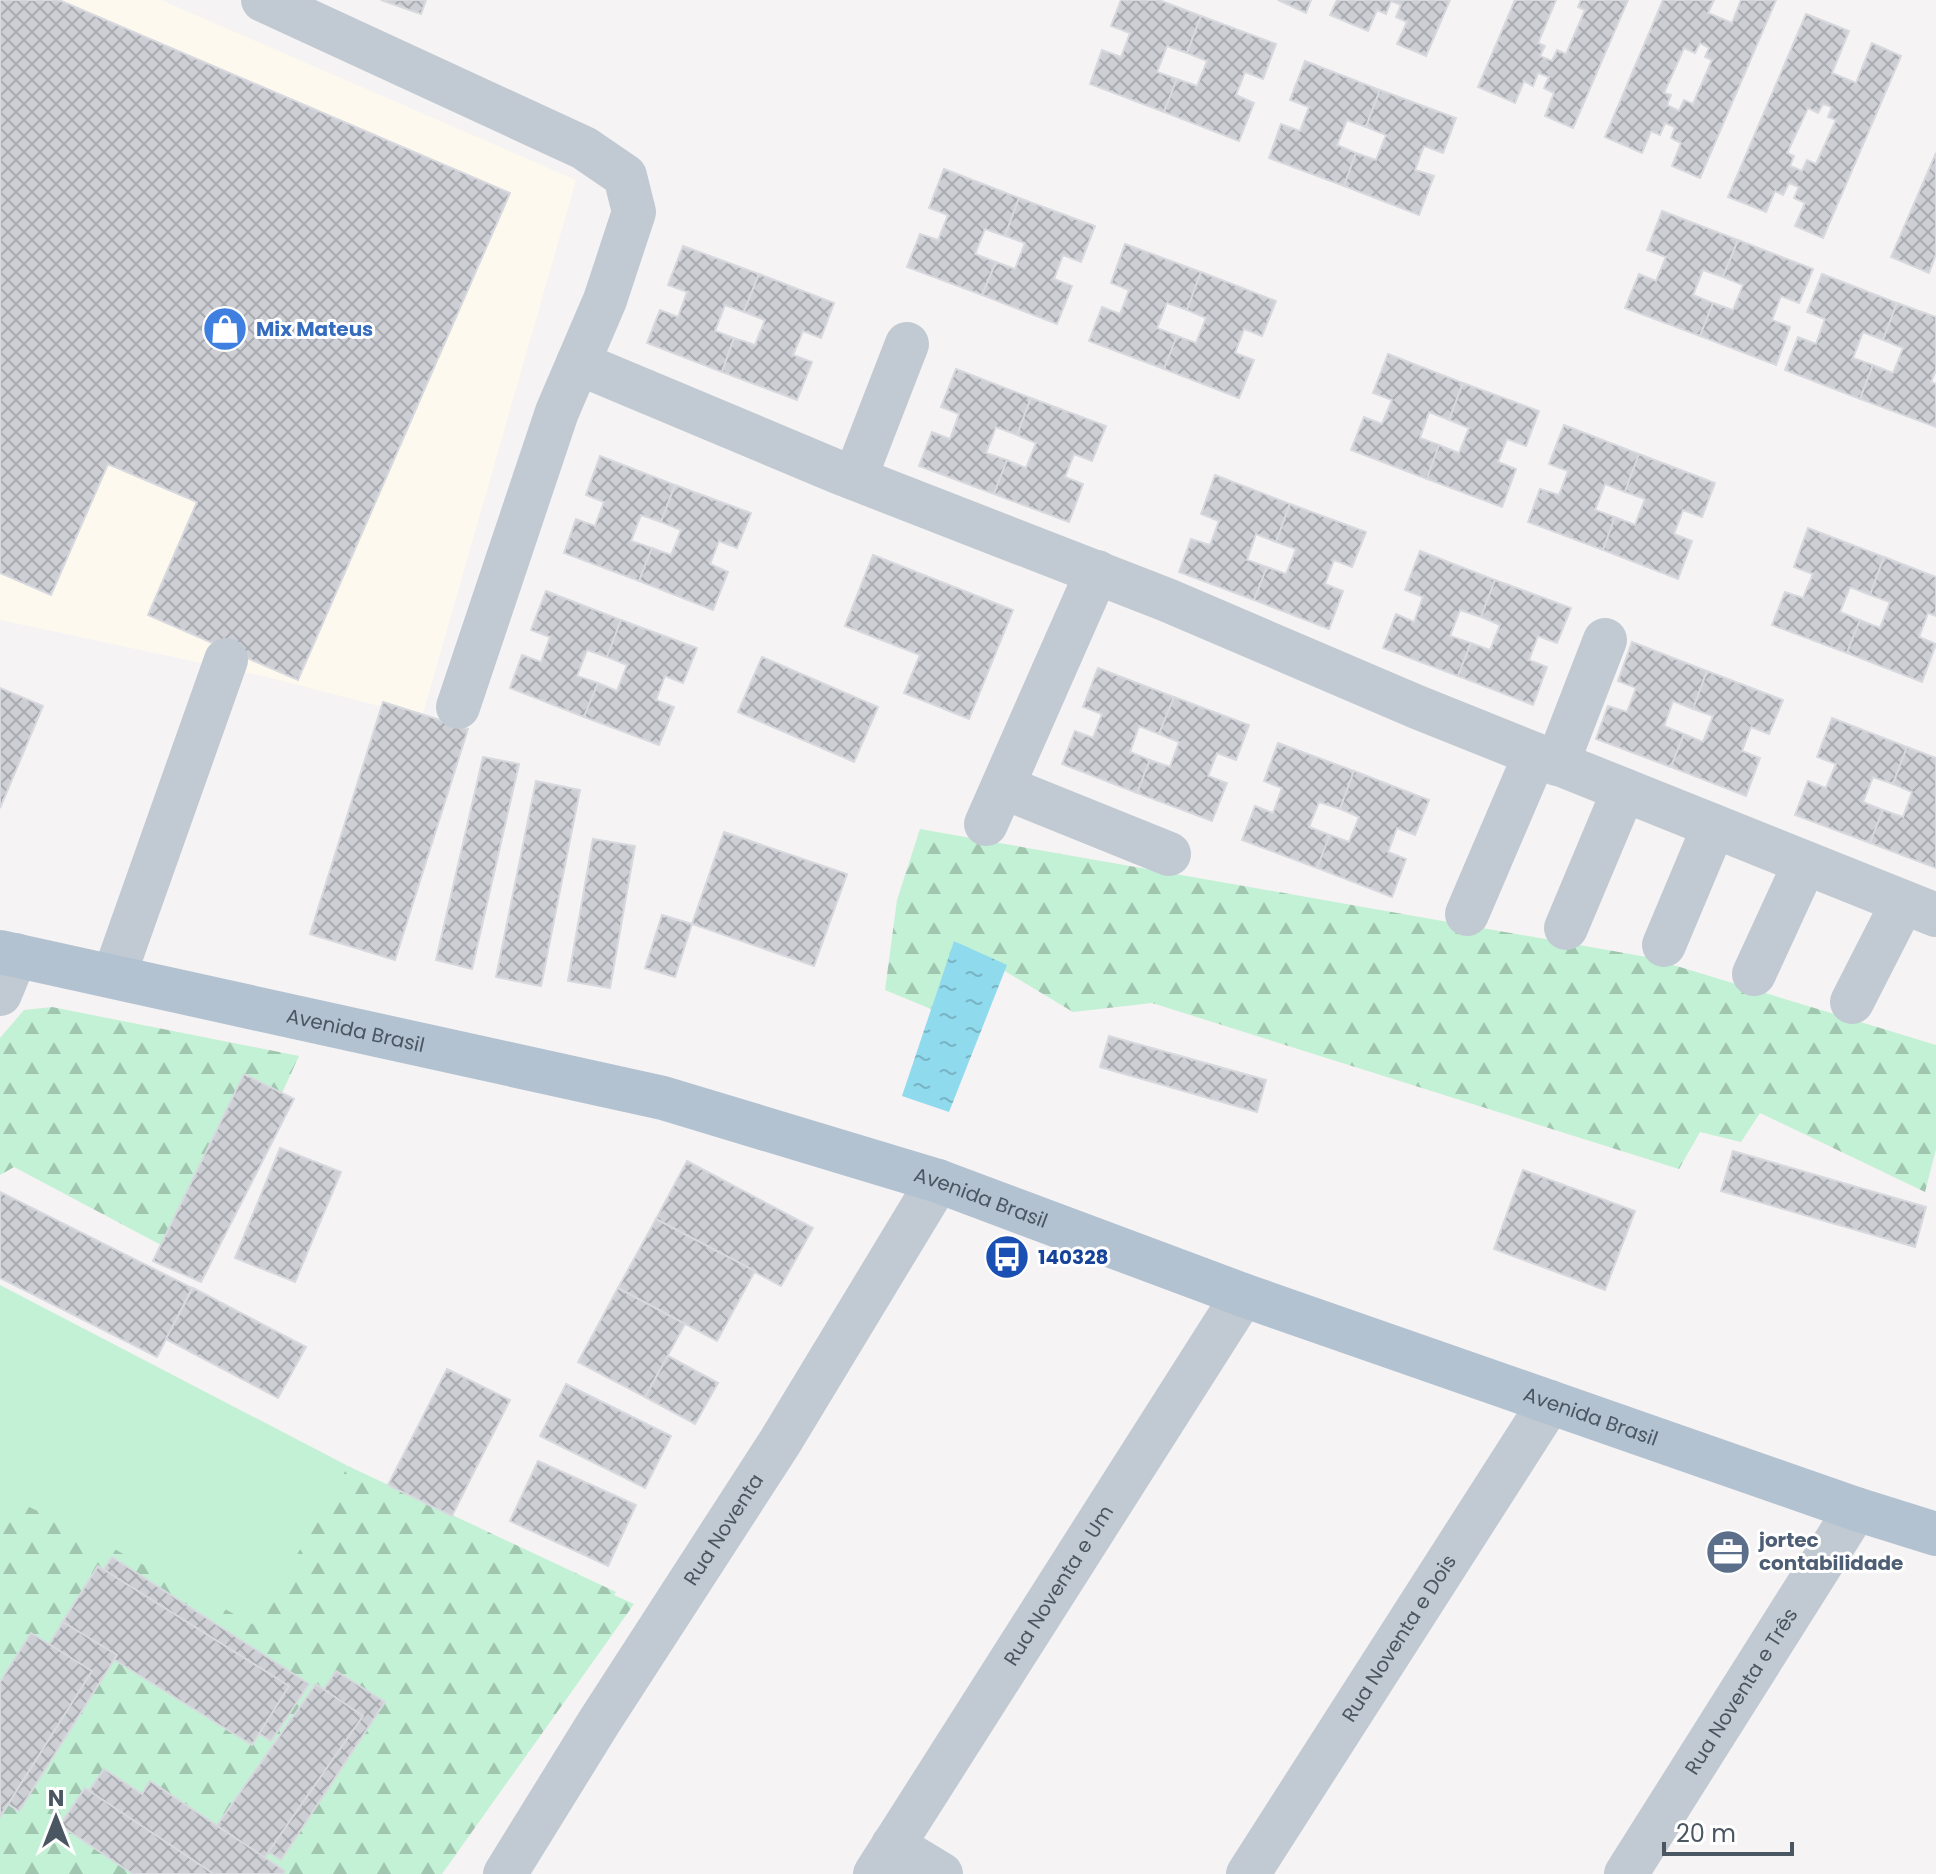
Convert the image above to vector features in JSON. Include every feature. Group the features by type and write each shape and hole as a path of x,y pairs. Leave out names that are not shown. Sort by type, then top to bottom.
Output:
{"main road":[{"name":"Avenida Brasil","path":"8,953 663,1098 938,1181 1243,1295 1856,1509 1936,1534"}],"street":[{"path":"263,0 584,148 625,176 634,212 605,300 557,412 458,707"},
{"path":"855,478 907,344"},
{"path":"578,363 855,478 1097,572 1546,759 1919,908 1852,1002"},
{"path":"1097,572 994,806 1169,854"},
{"path":"1467,914 1605,640"},
{"path":"114,976 226,660"},
{"path":"1566,928 1624,790"},
{"path":"1664,945 1714,826"},
{"path":"1754,974 1805,863"},
{"path":"0,994 8,953"},
{"name":"Rua Noventa","path":"505,1874 780,1442 938,1181"},
{"name":"Rua Noventa e Um","path":"884,1859 1243,1295"},
{"name":"Rua Noventa e Dois","path":"1248,1874 1550,1402"},
{"name":"Rua Noventa e Três","path":"1626,1874 1856,1509"},
{"path":"884,1859 941,1874"}],"shaded area":[{"name":"Mix Mateus","path":"0,0 161,0 576,180 422,717 267,677 0,620"}],"green space":[{"path":"920,829 1647,957 1936,1045 1936,1149 1925,1192 1760,1113 1741,1142 1700,1132 1679,1169 1152,1003 1073,1012 955,941 931,1009 885,990 897,900"},
{"path":"52,1007 299,1056 282,1093 244,1075 161,1245 14,1167 0,1175 0,1038 24,1010"},
{"path":"0,1285 348,1466 256,1626 94,1538 0,1493"},
{"path":"0,1453 337,1484 348,1466 616,1592 614,1595 634,1604 442,1874 0,1874"}],"water":[{"path":"954,941 1007,965 949,1112 902,1096"}],"building":[{"name":"Mix Mateus","path":"0,0 59,0 510,193 298,680 148,615 197,502 108,464 51,595 0,573"},
{"path":"381,0 426,0 421,14"},
{"path":"1121,0 1159,0 1201,16 1187,53 1167,46 1157,72 1177,79 1164,112 1090,84 1102,50 1121,57 1130,33 1111,26"},
{"path":"1278,0 1311,0 1306,13"},
{"path":"1337,0 1450,0 1426,56 1397,44 1407,22 1396,17 1401,5 1391,1 1386,14 1377,10 1368,31 1330,15"},
{"path":"1515,0 1556,0 1538,43 1545,46 1540,56 1552,61 1557,50 1566,54 1585,10 1578,7 1581,0 1628,0 1573,128 1545,116 1554,93 1544,88 1549,77 1538,73 1533,86 1524,81 1515,103 1478,87"},
{"path":"1663,0 1714,0 1708,13 1732,23 1741,0 1776,0 1700,178 1672,166 1681,143 1671,138 1675,127 1665,123 1660,135 1651,131 1642,153 1605,137","holes":["1700,43 1709,48 1705,57 1712,60 1693,104 1684,100 1679,111 1667,105 1671,95 1664,93 1684,48 1695,53"]},
{"path":"1806,14 1849,31 1832,73 1856,83 1872,43 1901,56 1823,238 1795,226 1805,203 1794,198 1799,187 1789,183 1783,195 1775,191 1766,212 1728,197","holes":["1823,104 1832,107 1828,117 1836,120 1816,164 1807,160 1802,171 1790,166 1794,156 1787,153 1808,108 1818,113"]},
{"path":"1201,16 1276,44 1263,79 1245,72 1236,95 1254,103 1239,141 1164,112 1177,79 1197,86 1207,61 1187,53"},
{"path":"1305,61 1380,90 1366,127 1347,120 1337,145 1356,153 1344,186 1269,158 1281,124 1300,131 1309,107 1290,100"},
{"path":"1380,90 1456,118 1443,153 1424,146 1415,170 1434,176 1419,215 1344,186 1356,153 1376,160 1386,135 1366,127"},
{"path":"1936,153 1936,254 1929,273 1891,257"},
{"path":"944,169 1019,198 1005,236 985,229 975,254 996,262 982,295 907,267 920,234 938,240 948,215 929,208"},
{"path":"1019,198 1095,226 1081,262 1063,255 1054,279 1072,286 1057,324 982,295 996,262 1015,269 1025,243 1005,236"},
{"path":"1662,211 1738,240 1723,277 1703,270 1693,295 1713,303 1700,336 1625,308 1639,274 1656,281 1666,257 1647,250"},
{"path":"1738,240 1813,269 1799,303 1781,296 1772,320 1790,327 1776,365 1700,336 1713,303 1733,310 1743,285 1723,277"},
{"path":"1125,244 1201,272 1187,310 1167,303 1157,328 1177,336 1164,369 1089,341 1102,307 1120,314 1129,290 1111,283"},
{"path":"683,246 759,274 744,312 725,305 715,331 734,338 722,372 647,343 660,310 678,317 687,292 668,285"},
{"path":"1201,272 1276,301 1262,336 1244,329 1235,353 1254,360 1239,398 1164,369 1177,336 1196,343 1206,318 1187,310"},
{"path":"759,274 834,303 821,338 803,331 793,355 812,362 797,400 722,372 734,338 755,345 765,320 744,312"},
{"path":"1822,274 1897,303 1883,340 1863,332 1853,358 1873,365 1860,399 1785,370 1798,337 1816,344 1825,319 1807,312"},
{"path":"1897,303 1936,317 1936,370 1931,382 1936,384 1936,427 1860,399 1873,365 1893,373 1903,348 1883,340"},
{"path":"1388,354 1463,383 1449,420 1429,412 1420,438 1439,445 1427,479 1351,450 1364,417 1382,424 1392,400 1373,393"},
{"path":"956,369 1031,398 1017,435 996,427 986,453 1007,460 994,494 919,466 932,432 950,439 959,414 941,407"},
{"path":"1463,383 1539,411 1526,446 1507,439 1498,462 1516,469 1502,507 1427,479 1439,445 1459,453 1469,428 1449,420"},
{"path":"1031,398 1106,426 1092,461 1074,454 1065,477 1083,484 1069,522 994,494 1007,460 1026,468 1036,443 1017,435"},
{"path":"1564,425 1639,454 1625,492 1605,484 1595,510 1615,517 1603,550 1528,522 1540,489 1559,495 1568,471 1549,464"},
{"path":"1639,454 1715,483 1702,517 1683,510 1674,534 1692,541 1678,579 1603,550 1615,517 1635,525 1645,499 1625,492"},
{"path":"600,456 675,485 661,522 641,515 631,541 652,548 639,581 564,553 576,519 595,526 604,502 586,495"},
{"path":"1215,475 1290,504 1276,542 1256,534 1247,560 1267,567 1254,600 1179,572 1191,539 1210,545 1219,521 1201,514"},
{"path":"675,485 751,513 737,548 719,541 710,564 728,572 713,610 639,581 652,548 671,555 681,530 661,522"},
{"path":"1290,504 1366,532 1352,567 1334,560 1325,584 1343,591 1329,629 1254,600 1267,567 1286,574 1296,549 1276,542"},
{"path":"1808,528 1884,557 1870,595 1850,587 1840,612 1860,620 1847,653 1772,625 1785,592 1803,598 1813,574 1794,567"},
{"path":"1420,551 1495,580 1481,617 1460,610 1450,636 1471,643 1458,676 1383,648 1396,614 1414,622 1423,597 1405,590"},
{"path":"873,555 1013,610 969,719 904,693 920,655 845,626"},
{"path":"1884,557 1936,577 1936,616 1928,613 1919,637 1936,644 1922,682 1847,653 1860,620 1880,628 1890,602 1870,595"},
{"path":"1495,580 1571,608 1557,643 1538,636 1529,660 1547,667 1533,705 1458,676 1471,643 1490,650 1500,625 1481,617"},
{"path":"546,591 621,620 607,657 587,650 577,676 598,683 584,717 510,688 522,655 541,662 550,637 531,630"},
{"path":"621,620 697,648 683,683 665,676 656,700 674,707 659,745 584,717 598,683 617,691 627,665 607,657"},
{"path":"1632,642 1707,671 1693,709 1673,701 1664,726 1684,734 1671,767 1596,739 1608,706 1627,712 1636,688 1618,681"},
{"path":"762,657 878,707 854,762 738,712"},
{"path":"1098,668 1174,697 1159,734 1139,726 1130,752 1150,760 1137,793 1062,764 1075,731 1093,738 1102,714 1083,707"},
{"path":"1707,671 1783,700 1769,734 1751,727 1742,751 1760,758 1746,796 1671,767 1684,734 1703,742 1713,716 1693,709"},
{"path":"0,688 43,706 0,808"},
{"path":"1174,697 1249,725 1236,760 1217,753 1208,776 1227,783 1212,821 1137,793 1150,760 1170,767 1179,742 1159,734"},
{"path":"383,702 468,729 395,960 310,934"},
{"path":"1832,718 1907,747 1893,784 1873,777 1863,802 1883,810 1870,843 1795,815 1808,781 1826,788 1836,764 1817,757"},
{"path":"1278,743 1354,771 1340,809 1319,802 1309,827 1330,835 1317,868 1242,840 1255,806 1273,813 1282,788 1264,781"},
{"path":"1907,747 1936,758 1936,868 1870,843 1883,810 1903,817 1912,792 1893,784"},
{"path":"483,757 519,764 472,969 436,960"},
{"path":"1354,771 1429,800 1415,835 1397,828 1388,852 1406,859 1392,897 1317,868 1330,835 1349,842 1359,817 1340,809"},
{"path":"536,781 580,790 541,986 496,977"},
{"path":"724,832 847,874 814,966 692,924"},
{"path":"593,839 635,846 610,988 568,981"},
{"path":"662,915 692,924 675,977 645,968"},
{"path":"1109,1036 1266,1080 1257,1112 1100,1067"},
{"path":"244,1074 294,1099 201,1282 153,1261"},
{"path":"280,1148 341,1172 295,1282 235,1258"},
{"path":"1733,1151 1926,1207 1915,1247 1721,1191"},
{"path":"687,1161 813,1228 781,1286 656,1219"},
{"path":"1523,1170 1635,1211 1605,1290 1494,1249"},
{"path":"0,1192 192,1288 157,1357 0,1278"},
{"path":"656,1219 755,1271 717,1341 618,1288"},
{"path":"193,1288 306,1347 278,1398 166,1339"},
{"path":"618,1288 685,1324 645,1397 578,1362"},
{"path":"668,1356 718,1383 695,1424 645,1397"},
{"path":"447,1369 510,1400 452,1516 388,1485"},
{"path":"566,1384 671,1436 645,1488 540,1436"},
{"path":"538,1461 636,1505 608,1566 510,1521"},
{"path":"112,1557 309,1684 271,1741 75,1614"},
{"path":"98,1566 289,1686 252,1745 60,1626"},
{"path":"63,1622 117,1655 19,1811 0,1799 0,1723"},
{"path":"31,1633 92,1671 0,1817 0,1682"},
{"path":"336,1671 385,1702 281,1860 232,1829"},
{"path":"316,1684 363,1716 253,1874 226,1874 197,1854"},
{"path":"104,1769 142,1794 150,1781 285,1871 283,1874 169,1874 75,1811"},
{"path":"85,1788 214,1874 133,1874 60,1825"}],"place":[{"name":"Mix Mateus","path":"225,329"},
{"name":"140328","path":"1007,1257"},
{"name":"jortec contabilidade","path":"1728,1552"}]}
